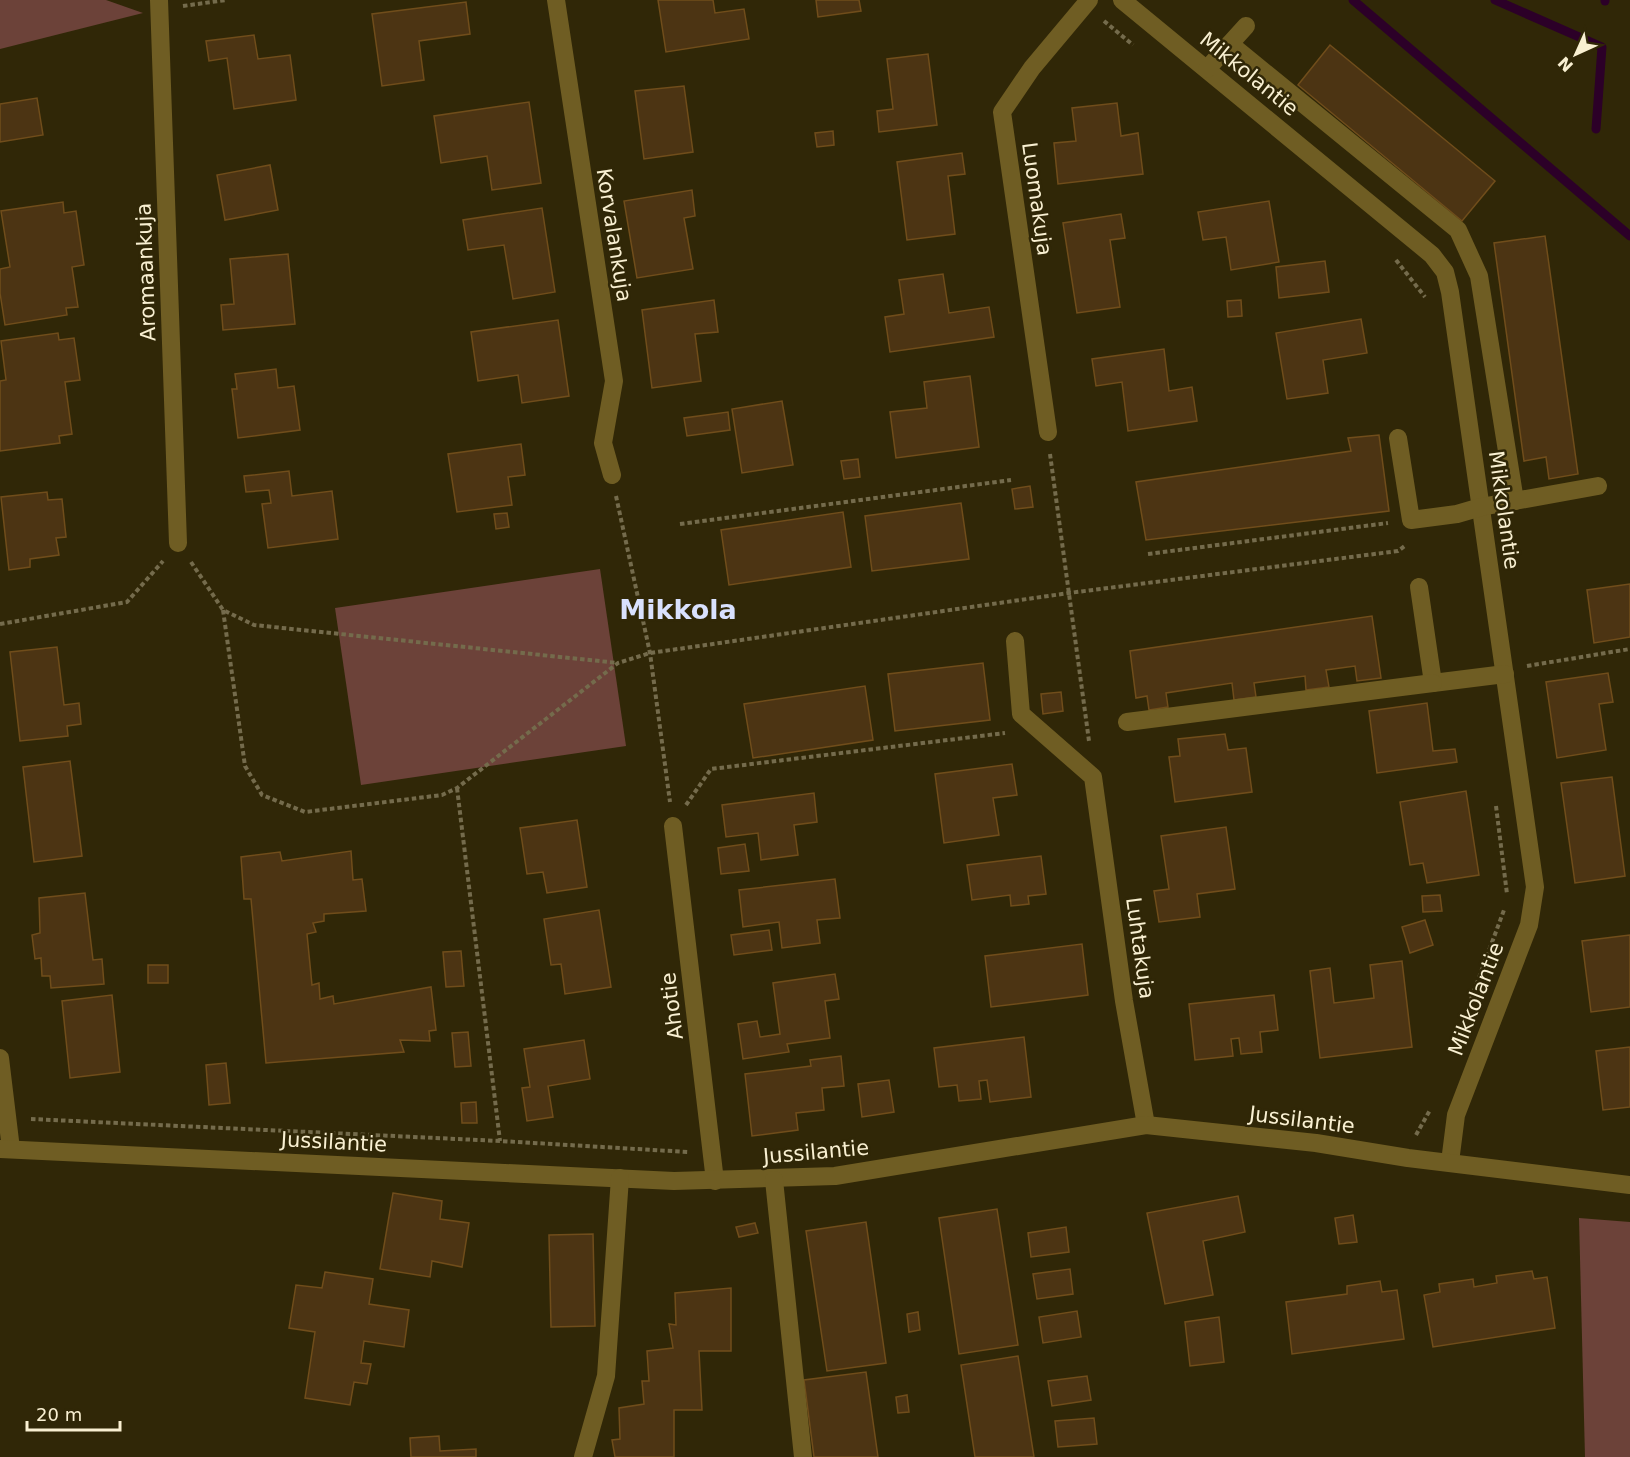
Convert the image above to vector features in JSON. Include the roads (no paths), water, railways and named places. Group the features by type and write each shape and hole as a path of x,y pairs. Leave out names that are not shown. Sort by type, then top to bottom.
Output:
{"street":[{"name":"Aromaankuja","path":"159,0 178,543"},
{"name":"Korvalankuja","path":"556,0 614,381 603,443 612,475"},
{"name":"Mikkolantie","path":"1122,0 1432,255 1445,272 1450,292 1535,887 1529,925 1456,1114 1450,1162"},
{"name":"Luomakuja","path":"1048,432 1002,112 1032,68 1087,3"},
{"path":"1208,69 1246,26"},
{"path":"1230,44 1458,230 1479,276 1515,501"},
{"path":"1398,438 1411,520 1457,514 1481,507 1598,486"},
{"path":"1419,587 1433,683"},
{"name":"Luhtakuja","path":"1015,641 1021,714 1093,777 1124,1001 1146,1125"},
{"path":"1127,722 1504,672"},
{"name":"Ahotie","path":"673,826 715,1181"},
{"path":"0,1058 7,1118 5,1149"},
{"name":"Jussilantie","path":"5,1149 674,1181 774,1180 836,1176 1146,1125 1316,1143 1408,1158 1630,1185"},
{"path":"584,1457 606,1376 620,1178"},
{"path":"774,1180 803,1457"}],"waterway":[{"path":"1353,0 1630,236"},
{"path":"1495,0 1602,47 1596,129"}],"district":[{"name":"Mikkola","path":"678,609"}]}
